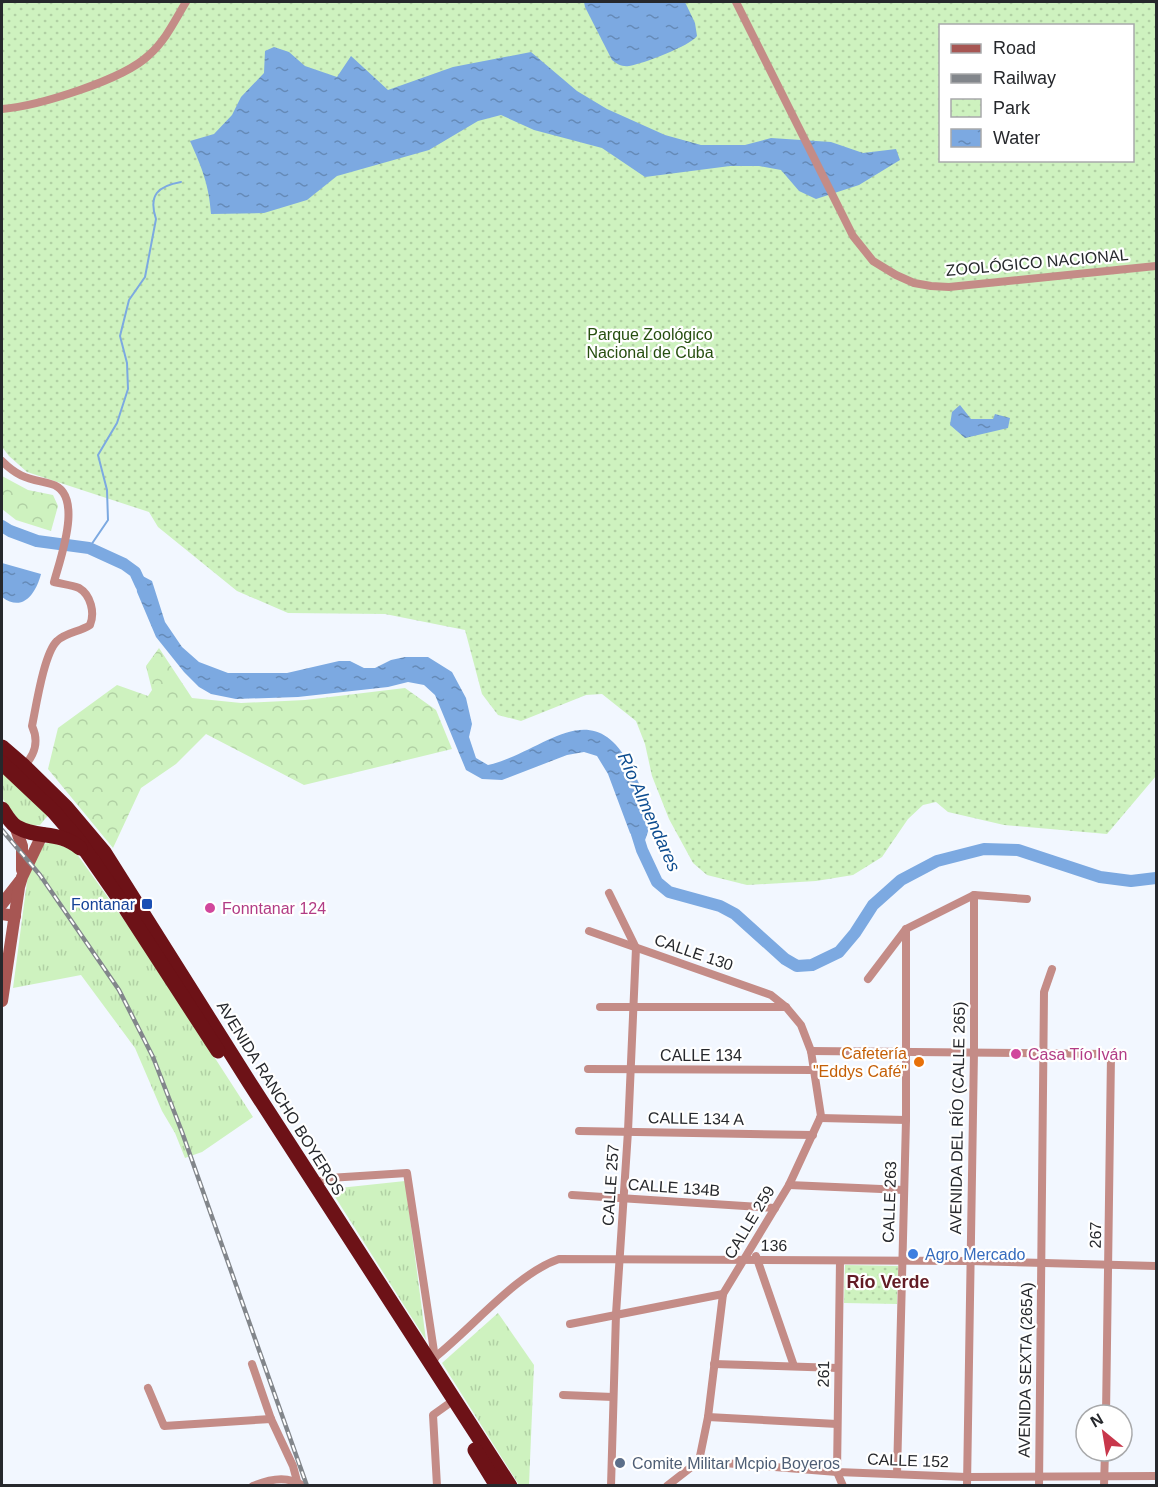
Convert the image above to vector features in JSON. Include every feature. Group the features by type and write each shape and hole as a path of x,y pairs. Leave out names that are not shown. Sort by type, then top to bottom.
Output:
{"highway":[{"name":"AVENIDA RANCHO BOYEROS","path":"2,747 54,795 93,837 115,868 315,1184 432,1360 510,1485"},
{"path":"2,755 21,763"},
{"name":"AVENIDA RANCHO BOYEROS","path":"2,763 54,812 91,858 141,931 497,1485"},
{"path":"43,834 54,812 54,795"},
{"path":"2,809 15,826 68,840 91,858"}],"main road":[{"path":"2,1001 7,935 15,916 22,877 22,846 15,826"},
{"path":"2,904 22,877 43,834"},
{"path":"2,914 15,916"}],"street":[{"path":"2,110 57,97 123,72 137,64 148,57 162,41 186,2"},
{"name":"ZOOLÓGICO NACIONAL","path":"736,2 843,216 860,248 873,261 914,284 949,287 1156,266"},
{"path":"2,461 23,478 60,488 67,499 68,524 54,582 80,589 90,603 93,618 90,625 84,629 56,642 48,653 32,726 36,734 32,757 21,763"},
{"name":"CALLE 257","path":"609,893 636,948 625,1198 616,1314 611,1485"},
{"path":"868,978 906,929 974,896 1027,899"},
{"name":"AVENIDA DEL RÍO (CALLE 265)","path":"967,1481 974,1051 974,896"},
{"name":"CALLE 263","path":"897,1474 906,1120 906,929"},
{"name":"CALLE 130","path":"589,931 771,995 786,1007"},
{"name":"AVENIDA SEXTA (265A)","path":"1039,1482 1044,992 1052,969"},
{"path":"600,1007 786,1007"},
{"name":"CALLE 259","path":"699,1461 708,1417 723,1294 789,1185 821,1116 811,1051 801,1025 786,1007"},
{"path":"811,1051 1044,1053"},
{"name":"267","path":"1044,1053 1111,1055 1106,1403"},
{"name":"CALLE 134","path":"588,1069 813,1070"},
{"path":"820,1118 906,1120"},
{"name":"CALLE 134 A","path":"579,1131 813,1135"},
{"path":"315,1184 329,1178 407,1173 432,1360"},
{"path":"789,1185 904,1190"},
{"name":"CALLE 134B","path":"572,1195 775,1209"},
{"path":"750,1249 758,1260 794,1366"},
{"name":"136","path":"432,1360 452,1345 503,1296 544,1264 559,1259 970,1261 1156,1266"},
{"name":"261","path":"840,1261 837,1472 843,1485"},
{"path":"570,1324 723,1294"},
{"path":"252,1364 272,1419 300,1483"},
{"path":"714,1364 838,1368"},
{"path":"148,1388 164,1426 272,1419"},
{"path":"563,1395 613,1396"},
{"path":"437,1485 433,1415 447,1405"},
{"path":"708,1417 837,1424"},
{"path":"667,1485 699,1461"},
{"name":"CALLE 152","path":"699,1461 967,1481 1105,1481 1156,1476"},
{"path":"1105,1481 1106,1463"},
{"path":"253,1485 271,1479 300,1483"}],"green space":[{"name":"Parque Zoológico Nacional de Cuba","path":"2,2 1156,2 1156,776 1107,834 1004,825 948,812 936,802 923,805 908,819 882,857 853,875 816,881 747,885 707,875 693,863 669,819 652,776 645,744 636,721 602,694 586,695 521,721 498,715 482,694 465,630 385,614 288,613 237,591 158,527 149,512 27,472 2,447"},
{"path":"2,476 28,490 53,495 58,506 51,531 16,520 2,509"},
{"path":"159,648 192,698 241,703 305,700 405,688 436,710 452,749 304,785 206,734 176,764 141,788 113,848 48,769 58,728 117,685 148,696 152,690 146,666"},
{"path":"2,767 50,813 40,825 29,826 18,819 2,798"},
{"path":"50,842 74,850 142,945 253,1117 202,1152 185,1158 135,1048 81,975 13,988 28,874 42,845"},
{"path":"405,1181 426,1340 330,1189"},
{"path":"845,1265 898,1266 897,1304 844,1303"},
{"path":"498,1313 534,1365 529,1485 519,1485 442,1363"}],"water":[{"path":"584,2 685,2 695,23 697,36 685,45 665,54 635,65 622,66 612,60"},
{"path":"274,47 289,52 305,66 337,77 351,56 388,90 453,67 531,52 577,91 607,109 665,135 701,145 745,145 771,138 831,142 863,153 896,149 900,160 859,185 816,199 799,191 781,170 759,166 730,166 645,177 602,148 534,130 501,115 478,121 429,150 337,176 307,200 264,213 211,214 209,194 190,141 214,134 232,115 241,97 264,73 265,51"},
{"path":"960,405 971,419 993,419 995,414 1010,418 1008,428 965,438 950,425 952,412"},
{"path":"2,563 41,574 36,588 28,599 16,603 2,597"},
{"path":"135,572 152,581 165,622 182,647 199,662 228,673 287,673 339,661 350,661 364,668 375,668 391,660 405,657 428,657 452,672 466,698 472,724 469,737 476,758 488,765 567,732 585,730 601,734 618,747 633,771 646,800 650,822 642,850 630,833 608,774 597,756 584,752 567,755 502,780 482,779 466,770 435,695 424,685 408,682 388,687 298,697 236,699 211,694 199,687 184,672 156,637 137,592"}],"waterway":[{"path":"89,548 108,520 107,490 98,455 117,423 128,389 127,363 120,336 129,300 145,277 156,219 154,198 166,186 181,182"},
{"name":"Río Almendares","path":"2,526 37,541 89,548 124,564 135,572 141,585"},
{"name":"Río Almendares","path":"637,834 657,882 669,892 720,906 735,914 785,959 797,966 812,965 839,952 855,933 873,905 901,880 937,861 984,849 1018,850 1100,877 1131,881 1156,878"}],"railway":[{"path":"2,830 40,875 119,990 153,1057 182,1132 307,1486"}],"place":[{"name":"Fontanar","path":"147,904"},
{"name":"Fonntanar 124","path":"210,908"},
{"name":"Casa Tío Iván","path":"1016,1054"},
{"name":"Cafetería \"Eddys Café\"","path":"919,1062"},
{"name":"Agro Mercado","path":"913,1254"},
{"name":"Comite Militar Mcpio Boyeros","path":"620,1463"}],"district":[{"name":"Río Verde","path":"888,1282"}]}
